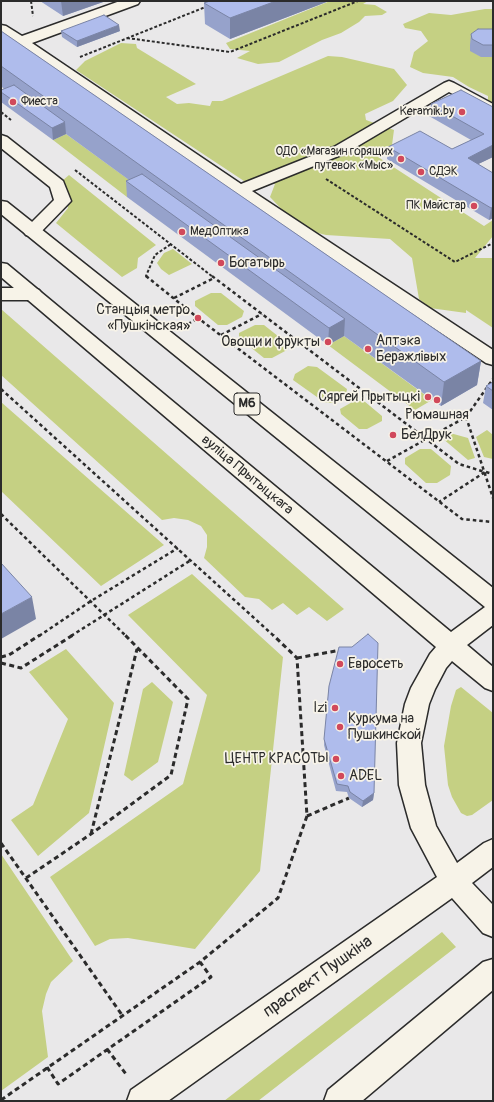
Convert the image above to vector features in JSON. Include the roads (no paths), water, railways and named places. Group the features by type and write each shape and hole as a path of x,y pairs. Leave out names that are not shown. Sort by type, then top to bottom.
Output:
{"main road":[{"path":"20,42 133,1"},
{"path":"1,29 493,359"},
{"path":"35,75 58,66"},
{"path":"239,190 340,150 449,86 493,110"},
{"path":"1,140 57,185 63,201 32,231"},
{"name":"М6","path":"1,206 493,600"},
{"name":"вуліца Прытыцкага","path":"1,268 493,681"},
{"path":"1,294 32,294"},
{"path":"493,613 476,624 451,646 438,661 423,688 412,724 409,743 412,785 424,828 454,881 493,924"},
{"name":"праспект Пушкіна","path":"142,1101 454,881 493,851"},
{"path":"339,1101 493,972"}],"place":[{"name":"Фиеста","path":"13,102"},
{"name":"Keramik.by","path":"462,112"},
{"name":"ОДО «Магазин горящих путевок «Мыс»","path":"401,159"},
{"name":"СДЭК","path":"421,172"},
{"name":"ПК Майстар","path":"474,206"},
{"name":"МедОптика","path":"182,232"},
{"name":"Богатырь","path":"221,263"},
{"name":"Станцыя метро «Пушкінская»","path":"198,318"},
{"name":"Овощи и фрукты","path":"328,342"},
{"name":"Аптэка Беражлівых","path":"368,349"},
{"name":"Сяргей Прытыцкі","path":"428,397"},
{"name":"Рюмашная","path":"437,400"},
{"name":"БелДрук","path":"393,435"},
{"name":"Евросеть","path":"340,664"},
{"name":"Izi","path":"335,708"},
{"name":"Куркума на Пушкинской","path":"340,727"},
{"name":"ЦЕНТР КРАСОТЫ","path":"336,759"},
{"name":"ADEL","path":"341,776"}]}
